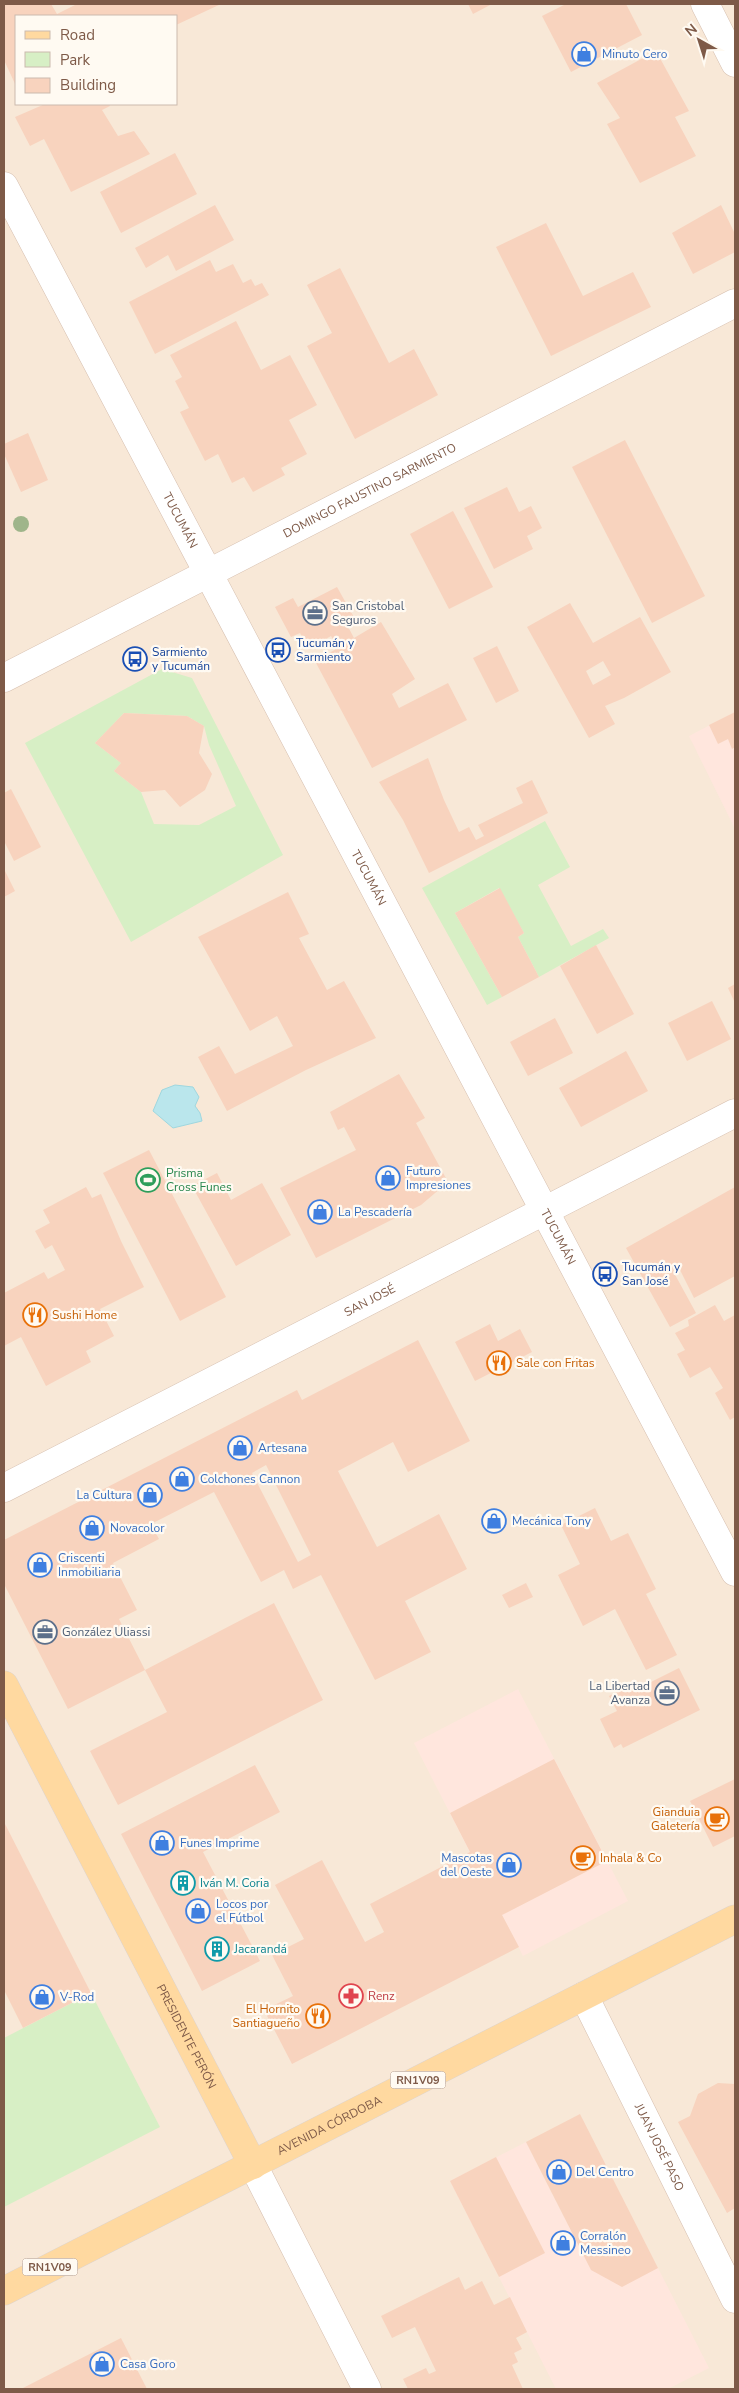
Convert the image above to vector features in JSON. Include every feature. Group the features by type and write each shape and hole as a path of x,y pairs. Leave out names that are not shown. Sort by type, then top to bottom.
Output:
{"main road":[{"name":"PRESIDENTE PERÓN","path":"4,1685 253,2165"},
{"name":"AVENIDA CÓRDOBA","path":"4,2291 735,1919"}],"street":[{"path":"705,4 735,63"},
{"name":"TUCUMÁN","path":"4,186 735,1572"},
{"name":"DOMINGO FAUSTINO SARMIENTO","path":"4,678 735,303"},
{"name":"SAN JOSÉ","path":"4,1488 735,1113"},
{"name":"JUAN JOSÉ PASO","path":"584,1996 735,2298"},
{"name":"PRESIDENTE PERÓN","path":"253,2165 367,2389"}],"shaded area":[{"path":"4,4 735,4 735,2389 4,2389"},
{"path":"735,712 735,829 689,736"},
{"path":"518,1689 628,1901 523,1956 414,1743"},
{"name":"Corralón Messineo","path":"526,2142 564,2217 658,2268 709,2368 668,2389 556,2389 450,2181"}],"green space":[{"path":"162,669 192,678 283,855 131,942 25,743","holes":["124,713 187,716 204,726 209,745 236,806 199,825 154,824 141,792 114,771 121,763 95,743"]},
{"path":"545,821 570,867 538,885 571,946 603,929 609,938 539,977 518,937 524,933 499,888 455,913 502,997 487,1005 422,888"},
{"path":"91,1993 160,2127 4,2207 4,2038"}],"water":[{"path":"175,1085 193,1087 199,1097 195,1106 200,1113 202,1121 173,1128 153,1111 162,1090"}],"building":[{"path":"4,4 51,4 57,14 77,4 221,4 178,24 178,15 15,15 15,84 4,60"},
{"path":"468,4 492,4 473,14"},
{"name":"Minuto Cero","path":"566,4 626,4 642,35 571,72 542,16"},
{"path":"656,51 689,111 675,117 696,156 640,183 607,124 620,118 597,83"},
{"path":"43,105 110,105 102,110 118,136 134,131 150,154 71,192 44,139 30,146 15,117"},
{"path":"175,153 197,194 121,233 100,192"},
{"path":"215,205 234,240 176,271 168,255 146,268 135,248"},
{"path":"721,205 735,234 735,252 693,274 672,233"},
{"path":"546,223 583,296 633,272 651,307 551,356 496,247"},
{"path":"210,260 216,272 233,264 243,283 251,279 255,286 262,283 269,295 155,354 129,302"},
{"path":"340,268 389,363 414,349 438,395 355,439 307,346 332,333 307,285"},
{"path":"236,321 261,370 290,355 317,405 289,420 307,454 281,468 285,475 253,492 244,477 232,483 218,454 205,461 180,412 189,408 175,381 182,377 170,355"},
{"path":"28,433 48,480 21,492 4,454 4,444"},
{"path":"625,440 705,596 652,623 572,467"},
{"path":"507,487 519,512 531,506 542,528 527,536 533,549 494,569 464,508"},
{"path":"453,511 493,587 449,609 410,534"},
{"path":"337,587 355,619 346,623 354,638 381,622 415,679 392,694 399,708 448,683 467,720 372,768 315,661 338,648 331,636 308,649 300,633 291,637 275,607 293,598 298,607"},
{"path":"570,603 593,643 640,617 671,672 624,698 605,706 615,724 589,738 527,627","holes":["603,661 611,675 593,685 586,671"]},
{"path":"497,646 519,691 496,703 473,658"},
{"path":"735,712 735,747 732,749 728,739 718,744 709,725"},
{"path":"124,713 187,716 204,726 199,753 212,774 205,790 180,807 165,790 141,792 114,771 121,763 95,743"},
{"path":"428,758 459,832 469,827 476,840 484,836 478,825 523,803 516,788 532,780 548,813 429,873 403,820 379,782"},
{"path":"11,789 41,847 14,861 4,841 4,793"},
{"path":"4,869 15,891 4,897"},
{"path":"500,888 524,933 518,937 539,977 502,997 455,913"},
{"path":"288,892 309,934 299,938 327,990 344,981 376,1038 306,1070 227,1111 198,1057 219,1046 235,1074 293,1046 277,1016 250,1031 198,937"},
{"path":"596,945 634,1014 597,1034 560,966"},
{"path":"735,984 735,1003 728,988"},
{"path":"712,1001 731,1039 687,1061 668,1023"},
{"path":"555,1018 573,1053 528,1076 510,1042"},
{"path":"626,1051 648,1091 581,1127 559,1088"},
{"path":"399,1074 425,1118 416,1123 448,1182 421,1205 316,1258 280,1188 356,1150 344,1127 338,1130 330,1112"},
{"path":"149,1150 226,1297 180,1321 103,1173"},
{"path":"217,1173 231,1200 262,1183 291,1235 236,1266 192,1186"},
{"path":"86,1187 92,1198 101,1194 121,1241 144,1287 100,1309 114,1336 86,1351 91,1362 46,1386 21,1337 4,1346 4,1293 44,1272 48,1279 65,1270 52,1245 45,1249 35,1231 50,1223 43,1210"},
{"path":"735,1187 735,1276 694,1298 679,1268 673,1271 696,1313 670,1327 626,1248"},
{"path":"715,1305 724,1321 735,1315 735,1417 730,1420 715,1393 723,1388 710,1367 690,1378 677,1354 685,1350 675,1333 689,1326 688,1320"},
{"path":"490,1324 498,1341 520,1329 532,1352 475,1381 455,1342"},
{"path":"418,1340 470,1441 408,1472 393,1442 338,1471 377,1547 439,1514 467,1569 405,1601 431,1652 375,1680 321,1575 293,1589 284,1570 261,1582 214,1492 151,1524 159,1539 113,1563 137,1610 119,1619 145,1670 68,1709 4,1584 4,1540 297,1390 302,1400","holes":["266,1465 311,1555 298,1562 252,1473"]},
{"path":"595,1508 611,1541 628,1533 656,1589 646,1594 677,1655 646,1670 615,1609 583,1626 558,1575 580,1564 561,1525"},
{"path":"526,1583 533,1597 509,1608 502,1595"},
{"path":"274,1603 323,1700 118,1805 90,1751 167,1712 145,1670"},
{"path":"679,1668 700,1710 623,1748 621,1744 614,1748 600,1719 617,1711 609,1696 636,1682 639,1688"},
{"path":"554,1759 607,1861 502,1915 519,1947 292,2064 264,2010 293,1996 272,1955 304,1939 275,1885 322,1860 365,1942 384,1932 370,1904 470,1852 450,1813"},
{"path":"255,1765 280,1812 203,1852 260,1961 202,1991 121,1834"},
{"name":"Gianduia Galetería","path":"735,1779 735,1836 713,1847 690,1801"},
{"path":"4,1822 91,1993 23,2028 4,1990"},
{"path":"718,2083 735,2084 735,2208 727,2213 678,2122 690,2116 698,2094"},
{"path":"580,2114 658,2268 622,2287 591,2270 526,2142"},
{"path":"496,2157 545,2253 499,2277 450,2181"},
{"path":"459,2277 465,2290 482,2281 494,2305 510,2297 527,2332 516,2338 522,2349 514,2353 518,2362 512,2365 523,2389 408,2389 403,2379 426,2368 429,2374 436,2371 415,2327 392,2338 381,2316"},
{"name":"Casa Goro","path":"121,2338 147,2389 21,2389"}],"place":[{"name":"Minuto Cero","path":"584,54"},
{"name":"San Cristobal Seguros","path":"315,613"},
{"name":"Tucumán y Sarmiento","path":"278,650"},
{"name":"Sarmiento y Tucumán","path":"135,659"},
{"name":"Futuro Impresiones","path":"388,1178"},
{"name":"Prisma Cross Funes","path":"148,1180"},
{"name":"La Pescadería","path":"320,1212"},
{"name":"Tucumán y San José","path":"605,1274"},
{"name":"Sushi Home","path":"35,1315"},
{"name":"Sale con Fritas","path":"499,1363"},
{"name":"Artesana","path":"240,1448"},
{"name":"Colchones Cannon","path":"182,1479"},
{"name":"La Cultura","path":"150,1495"},
{"name":"Mecánica Tony","path":"494,1521"},
{"name":"Novacolor","path":"92,1528"},
{"name":"Criscenti Inmobiliaria","path":"40,1565"},
{"name":"González Uliassi","path":"45,1632"},
{"name":"La Libertad Avanza","path":"667,1693"},
{"name":"Gianduia Galetería","path":"717,1819"},
{"name":"Funes Imprime","path":"162,1843"},
{"name":"Inhala & Co","path":"583,1858"},
{"name":"Mascotas del Oeste","path":"509,1865"},
{"name":"Iván M. Coria","path":"183,1883"},
{"name":"Locos por el Fútbol","path":"198,1911"},
{"name":"Jacarandá","path":"217,1949"},
{"name":"Renz","path":"351,1996"},
{"name":"V-Rod","path":"42,1997"},
{"name":"El Hornito Santiagueño","path":"318,2016"},
{"name":"Del Centro","path":"559,2172"},
{"name":"Corralón Messineo","path":"563,2243"},
{"name":"Casa Goro","path":"102,2364"}]}
